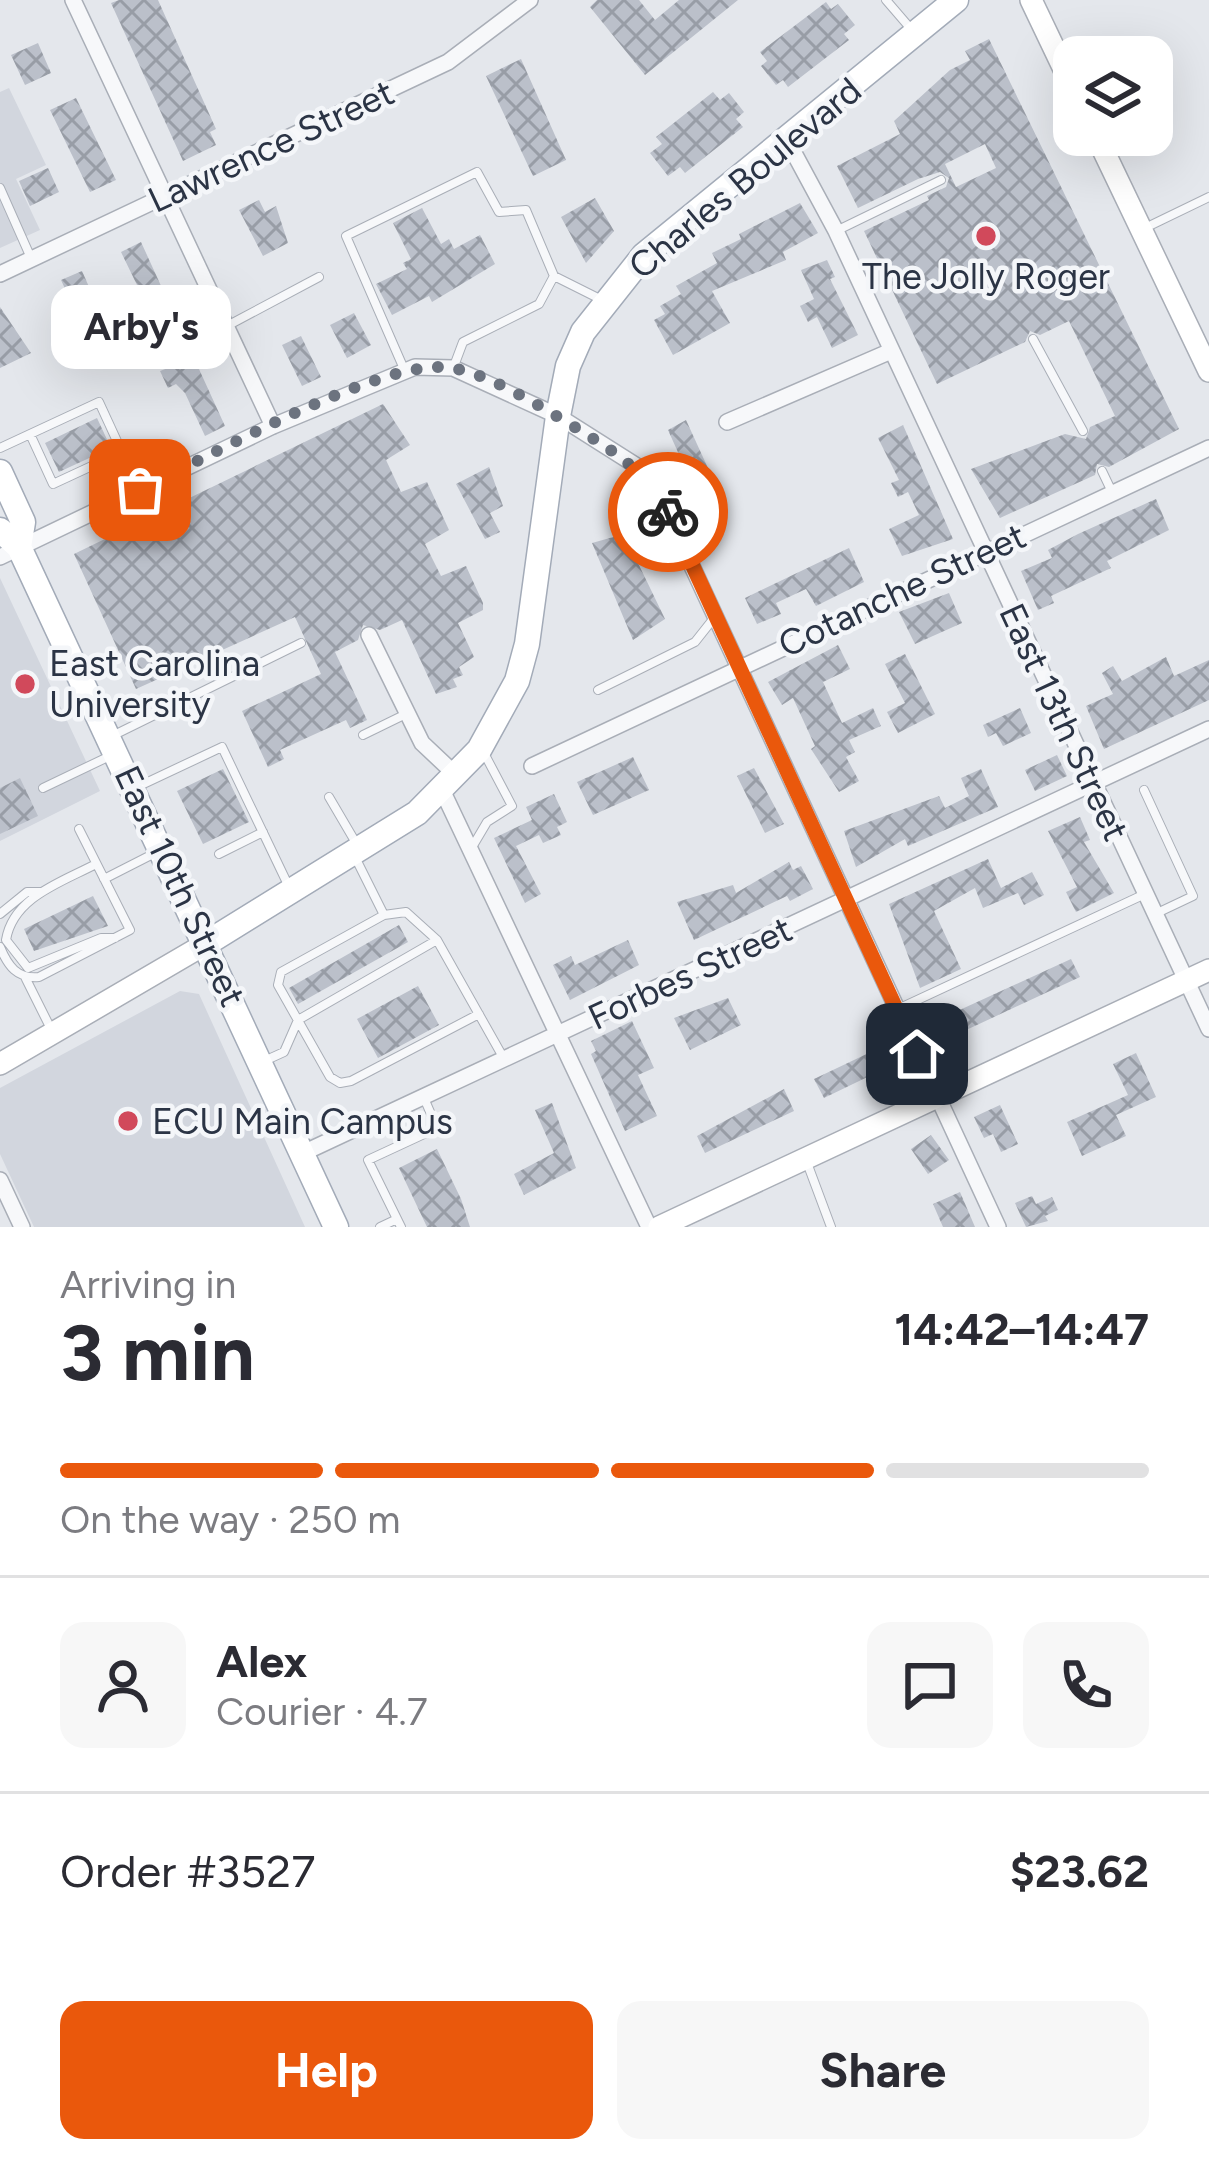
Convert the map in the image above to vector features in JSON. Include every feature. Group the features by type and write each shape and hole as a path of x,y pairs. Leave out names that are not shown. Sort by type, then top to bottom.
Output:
{"main road":[{"name":"Charles Boulevard","path":"206,943 356,850 450,784 480,747 517,681 527,644 557,416 576,347 644,255 956,0"},
{"path":"1030,0 1053,47"},
{"path":"1106,156 1209,370"},
{"name":"East 10th Street","path":"0,472 23,522 6,545 115,744 336,1227"},
{"path":"0,1064 206,943"},
{"path":"659,1227 1209,970"}],"street":[{"path":"73,0 273,426"},
{"name":"Lawrence Street","path":"0,274 448,62 530,0"},
{"name":"East 13th Street","path":"787,140 836,232 1209,1029"},
{"path":"727,422 891,351"},
{"path":"6,545 405,370 453,368 557,416 640,468 667,510 998,1227"},
{"name":"Cotanche Street","path":"532,766 1209,448"},
{"path":"369,635 422,743 450,784 470,850 649,1227"},
{"name":"Forbes Street","path":"301,1154 1209,730"},
{"path":"0,1180 22,1227"}],"lane":[{"path":"889,1 916,34"},
{"path":"405,370 346,236 477,172 499,212 526,210 554,276 606,302"},
{"path":"836,232 941,180"},
{"path":"0,188 32,259"},
{"path":"1142,230 1209,197"},
{"path":"453,368 464,342 538,304 554,276"},
{"path":"226,326 319,277"},
{"path":"1033,339 1083,431"},
{"path":"0,448 99,402 140,490"},
{"path":"30,434 53,484 122,452"},
{"path":"1102,471 1113,493"},
{"path":"598,690 694,642 715,617"},
{"path":"43,788 301,643"},
{"path":"363,735 407,713"},
{"path":"135,788 222,747 291,890"},
{"path":"470,850 487,822 512,806 499,772 480,747"},
{"path":"1144,790 1193,896 1155,914"},
{"path":"329,797 384,915"},
{"path":"26,979 130,930 79,829"},
{"path":"219,854 263,832"},
{"path":"104,879 163,848"},
{"path":"96,864 42,892 8,928 6,940 21,964 41,967 100,938 116,938"},
{"path":"0,914 27,892 42,892"},
{"path":"897,1010 1145,894"},
{"path":"479,1014 340,1084 330,1077 278,985 280,972 384,915 406,912 437,940 479,1014 504,1060"},
{"path":"260,1063 284,1052 298,1020 437,940"},
{"path":"0,947 12,970 26,979 54,1034"},
{"path":"380,1227 399,1223 368,1160 437,1128 423,1097"},
{"path":"805,1159 832,1227"}],"shaded area":[{"path":"9,88 46,165 16,179 40,230 0,248 0,92"},
{"name":"East Carolina University","path":"0,578 100,791 0,841"},
{"name":"ECU Main Campus","path":"180,991 199,994 305,1227 34,1227 0,1154 0,1088"}],"building":[{"path":"158,0 216,129 210,132 216,145 183,161 111,3"},
{"path":"597,0 639,0 655,20 679,0 738,0 645,75 590,7"},
{"path":"826,2 831,9 838,4 855,25 844,34 849,40 788,87 783,80 776,85 761,66 767,61 760,52"},
{"path":"989,39 1179,429 1109,467 1097,464 1095,475 1000,518 971,469 1065,434 1086,439 1090,427 1115,416 1069,321 1040,335 1030,331 1025,342 937,384 864,231 929,200 927,196 946,187 949,178 940,172 918,179 858,208 837,166 900,134 894,121 950,70 970,60 965,51","holes":["985,144 996,168 956,187 945,164"]},
{"path":"38,43 51,73 25,85 11,55"},
{"path":"521,59 566,160 533,176 486,76"},
{"path":"713,92 720,100 729,93 744,112 736,119 743,127 685,173 680,167 668,176 650,153 662,144 656,137"},
{"path":"76,98 116,180 90,192 50,110"},
{"path":"48,168 59,192 30,206 19,181"},
{"path":"595,198 614,231 586,263 561,217"},
{"path":"259,200 265,212 276,206 288,243 263,256 239,210"},
{"path":"800,203 818,233 783,252 786,260 712,291 730,323 673,355 654,320 665,314 660,306 681,294 676,286 717,263 712,253 741,239 739,234"},
{"path":"422,208 441,244 449,239 454,249 480,235 495,264 432,302 429,296 392,315 376,284 407,269 403,263 411,259 393,223"},
{"path":"141,242 225,426 205,436 185,393 176,384 168,388 160,371 168,368 147,324 154,320 121,252"},
{"path":"827,260 835,277 830,279 858,335 832,348 817,317 808,322 800,306 814,299 801,270"},
{"path":"82,271 105,323 85,332 61,280"},
{"path":"0,307 31,353 0,368"},
{"path":"354,313 371,345 347,358 330,325"},
{"path":"301,336 321,377 302,386 282,345"},
{"path":"383,404 410,445 386,460 401,492 427,482 449,530 425,544 441,576 466,566 483,603 483,610 458,623 474,657 459,667 463,675 453,679 457,687 436,694 402,620 380,630 363,625 358,640 335,652 367,720 350,728 346,720 280,750 284,759 268,767 242,711 321,674 295,617 136,689 74,554"},
{"path":"97,418 111,448 59,472 45,443"},
{"path":"686,420 718,490 699,499 668,430"},
{"path":"903,425 953,539 902,556 889,529 919,515 908,492 898,497 891,483 899,480 878,438"},
{"path":"489,467 503,506 490,513 500,532 485,539 456,484"},
{"path":"1156,499 1169,530 1107,561 1111,568 1051,596 1054,603 1038,610 1021,571 1052,558 1048,550 1078,534"},
{"path":"624,534 665,619 633,640 592,543"},
{"path":"849,548 864,582 816,606 806,589 776,603 781,614 757,624 745,598"},
{"path":"949,593 962,623 915,644 899,612"},
{"path":"838,645 850,669 823,682 842,723 873,708 881,726 849,740 855,752 846,757 859,781 839,792 811,749 815,746 793,698 782,705 768,682"},
{"path":"905,654 935,714 898,733 887,712 905,703 885,664"},
{"path":"1166,657 1174,676 1209,660 1209,700 1104,749 1086,706 1113,694 1102,673 1113,666 1122,681"},
{"path":"1020,708 1031,733 1003,746 996,733 988,737 983,725"},
{"path":"1057,755 1067,776 1035,791 1025,770"},
{"path":"633,757 649,790 593,815 577,782"},
{"path":"754,768 784,824 765,833 737,776"},
{"path":"223,769 249,822 203,844 177,791"},
{"path":"981,769 998,807 908,846 905,839 856,867 844,831 939,796 945,808 969,796 961,778"},
{"path":"20,778 38,816 0,834 0,788"},
{"path":"554,794 567,822 557,827 561,835 543,843 539,835 516,846 541,894 525,903 494,838 532,820 526,807"},
{"path":"1080,817 1090,840 1084,842 1114,893 1076,912 1066,892 1077,887 1048,831"},
{"path":"988,859 1001,888 1032,872 1044,895 1024,905 1018,893 983,908 975,888 934,911 961,969 920,988 889,904"},
{"path":"789,862 793,870 801,866 813,889 790,901 787,896 694,940 677,902 733,885 736,893"},
{"path":"93,896 108,926 34,951 24,929"},
{"path":"399,925 408,942 298,1004 289,988"},
{"path":"628,940 639,965 570,1000 553,965 571,956 575,965"},
{"path":"1071,959 1080,977 949,1038 940,1019"},
{"path":"418,986 439,1025 378,1058 357,1019"},
{"path":"728,998 741,1025 690,1050 674,1018"},
{"path":"632,1021 654,1068 638,1075 657,1116 625,1131 591,1054 596,1051 591,1041"},
{"path":"875,1050 884,1069 824,1098 814,1079"},
{"path":"1136,1053 1156,1097 1116,1115 1126,1136 1082,1156 1067,1122 1128,1095 1113,1064"},
{"path":"784,1089 794,1111 705,1153 697,1136"},
{"path":"552,1103 576,1168 524,1195 514,1174 554,1153 535,1110"},
{"path":"1000,1105 1018,1144 1001,1152 993,1134 984,1138 974,1117"},
{"path":"931,1135 949,1160 928,1174 911,1149"},
{"path":"437,1149 470,1227 427,1227 399,1168"},
{"path":"960,1192 975,1227 943,1227 933,1204"},
{"path":"1032,1196 1036,1204 1052,1197 1058,1210 1045,1216 1048,1221 1026,1227 1015,1203"}],"way so far":[{"path":"140,490 372,382 415,367 453,368 529,401 640,468 668,512"}],"place":[{"name":"The Jolly Roger","path":"986,236"},
{"name":"Arby's","path":"140,490"},
{"name":"East Carolina University","path":"25,684"},
{"name":"ECU Main Campus","path":"128,1121"}],"route":[{"path":"668,512 917,1054"}]}
